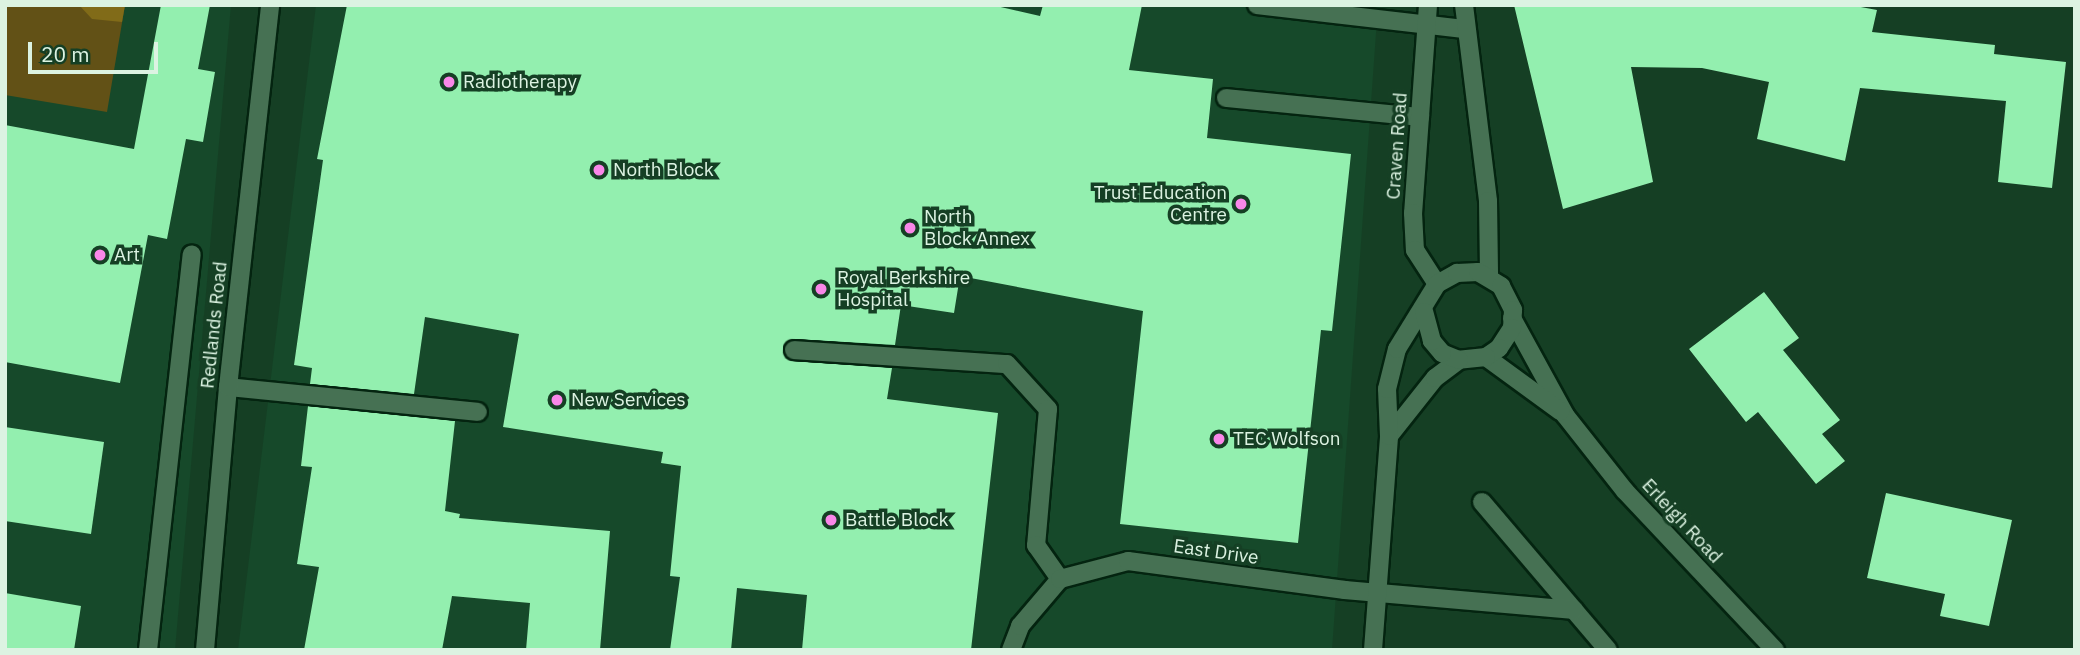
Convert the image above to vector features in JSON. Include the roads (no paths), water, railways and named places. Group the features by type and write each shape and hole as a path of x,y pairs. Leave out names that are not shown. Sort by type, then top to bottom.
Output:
{"street":[{"name":"Redlands Road","path":"205,650 228,387 270,5"},
{"path":"1257,5 1464,29"},
{"name":"Craven Road","path":"1427,5 1415,250 1437,284"},
{"path":"1464,5 1464,29 1488,201 1489,276"},
{"path":"1226,98 1420,117"},
{"path":"148,650 192,254"},
{"path":"1373,650 1389,436 1387,389 1397,349 1424,312 1437,284 1457,273 1489,276 1508,296 1512,318 1505,342 1486,357 1459,360 1435,378 1389,436"},
{"path":"1424,312 1432,341 1459,360"},
{"name":"Erleigh Road","path":"1512,318 1565,415 1625,491 1775,650"},
{"path":"794,350 1007,364 1048,409 1036,545 1060,579 1020,626 1011,650"},
{"name":"Erleigh Road","path":"1486,357 1565,415"},
{"path":"228,387 478,412"},
{"path":"1482,502 1608,650"},
{"name":"East Drive","path":"1060,579 1129,561 1454,602 1574,610"}],"place":[{"name":"Radiotherapy","path":"449,82"},
{"name":"North Block","path":"599,170"},
{"name":"Trust Education Centre","path":"1241,204"},
{"name":"North Block Annex","path":"910,228"},
{"name":"Art","path":"100,255"},
{"name":"Royal Berkshire Hospital","path":"821,289"},
{"name":"New Services","path":"557,400"},
{"name":"TEC Wolfson","path":"1219,439"},
{"name":"Battle Block","path":"831,520"}]}
